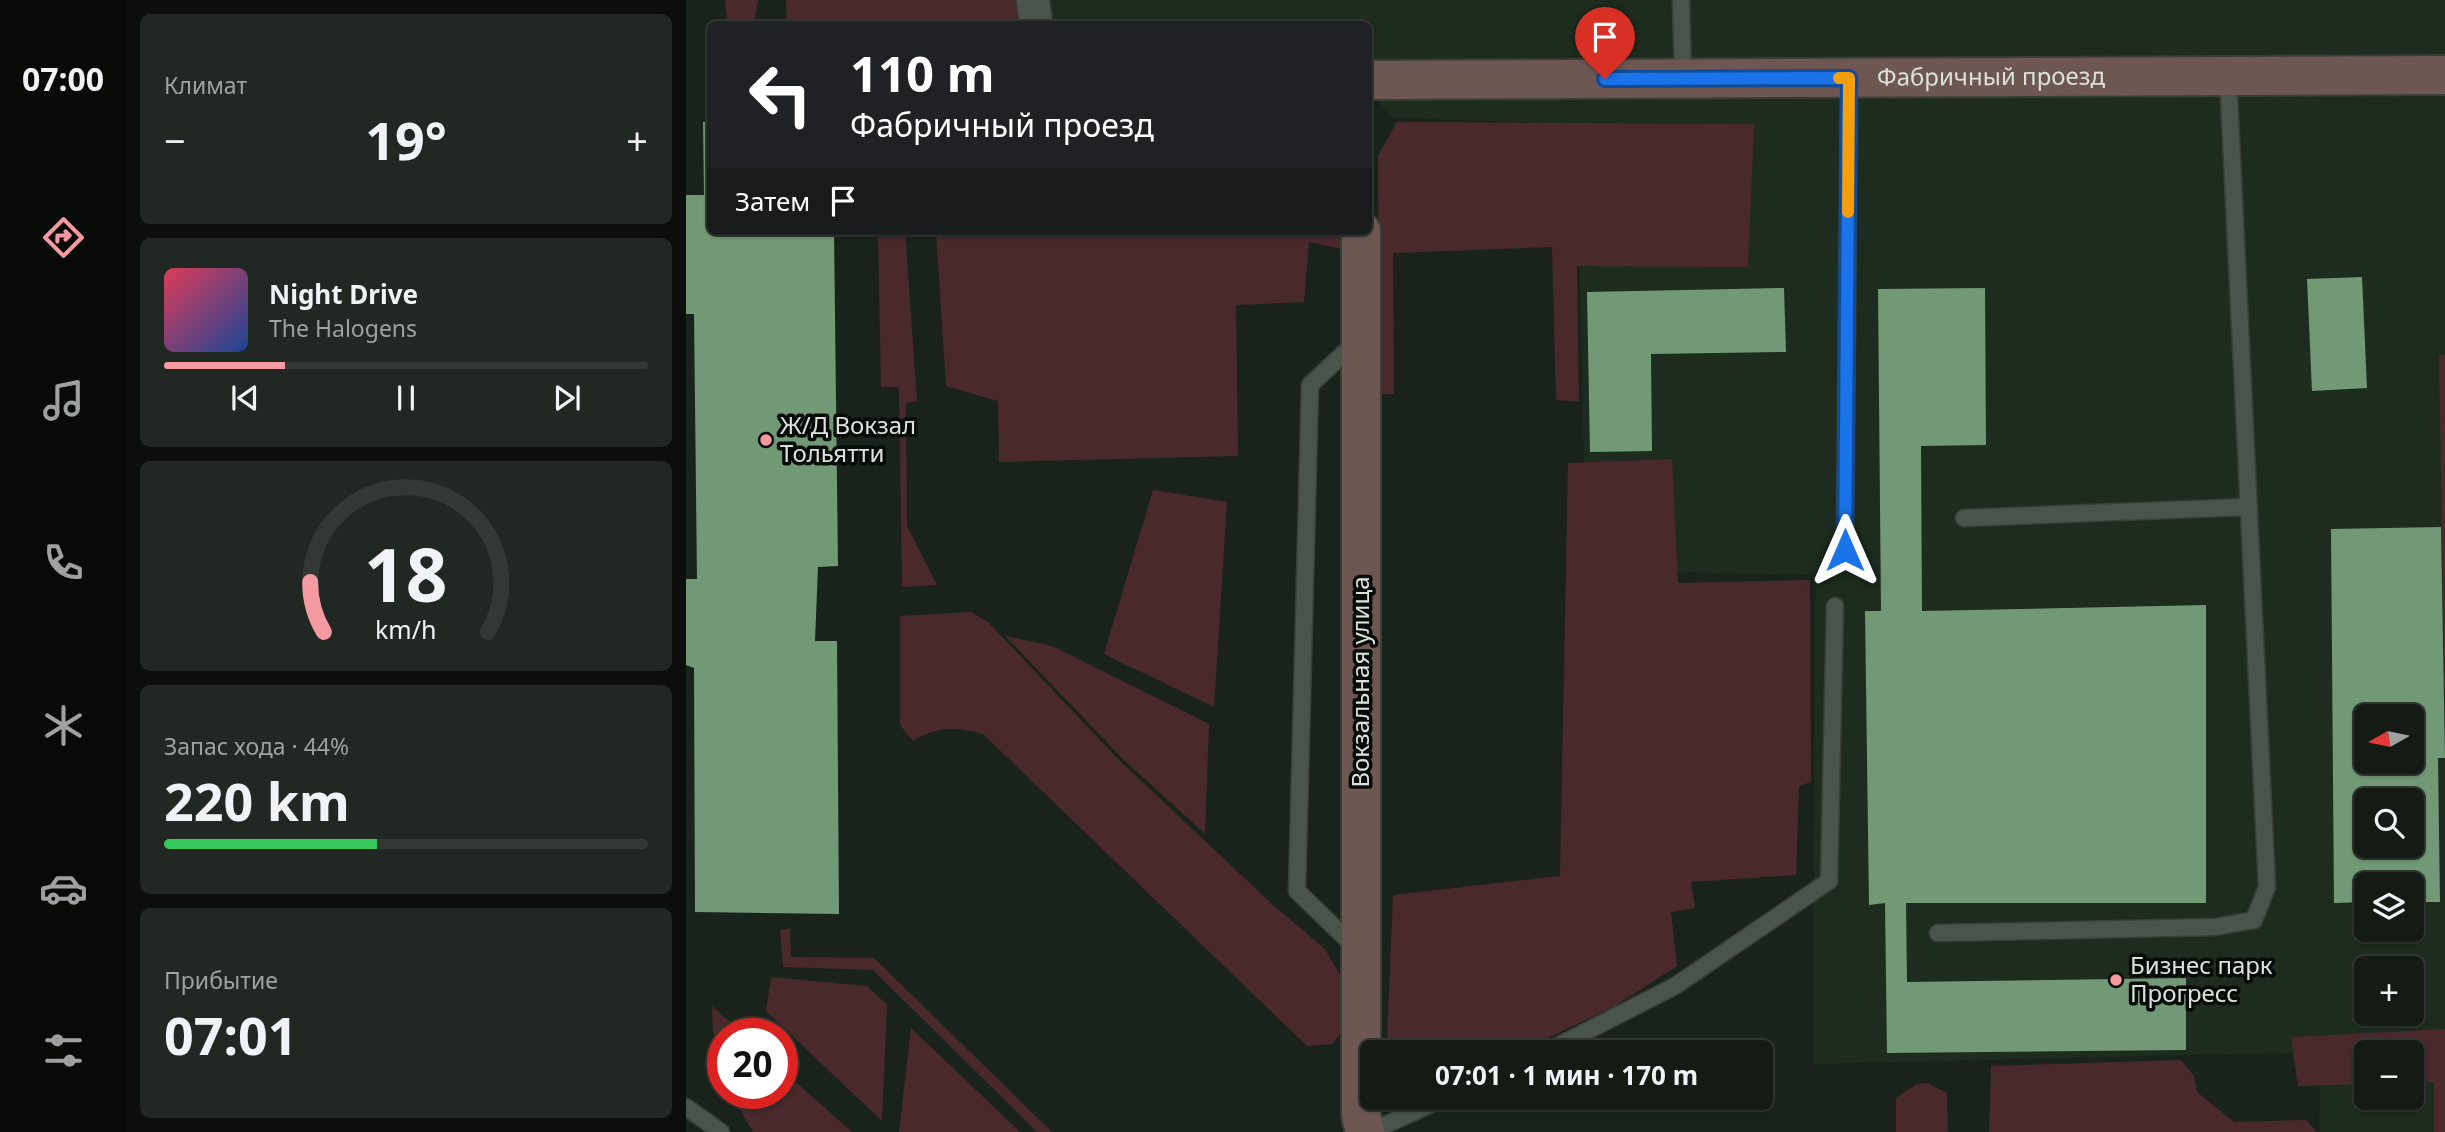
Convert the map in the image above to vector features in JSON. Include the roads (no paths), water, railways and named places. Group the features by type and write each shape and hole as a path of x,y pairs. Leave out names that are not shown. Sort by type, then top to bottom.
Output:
{"street":[{"path":"1033,0 1036,21"},
{"name":"Фабричный проезд","path":"1372,80 2445,75"},
{"name":"Вокзальная улица","path":"1361,235 1361,1115 1368,1132"}],"lane":[{"path":"1681,0 1683,79"},
{"path":"1938,933 2215,927 2254,920 2267,887 2228,76"},
{"path":"1845,550 1849,78"},
{"path":"1361,954 1297,891 1310,385 1362,337"},
{"path":"1964,519 2248,507"},
{"path":"1569,1040 1675,986 1829,881 1835,606"},
{"path":"686,1107 721,1132"},
{"path":"1368,1132 1417,1110"}],"place":[{"name":"Ж/Д Вокзал Тольятти","path":"766,440"},
{"name":"Бизнес парк Прогресс","path":"2116,980"}]}
